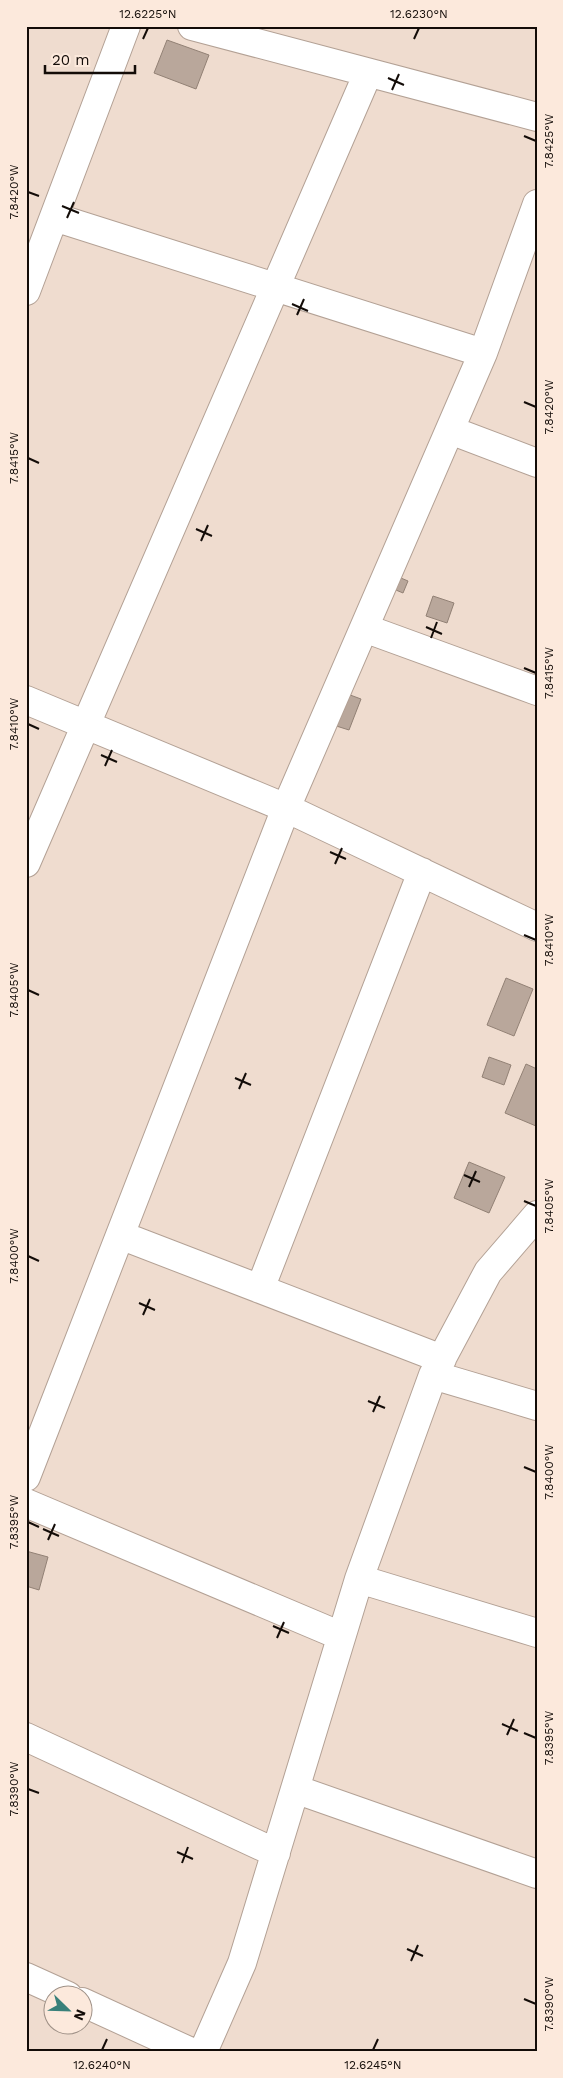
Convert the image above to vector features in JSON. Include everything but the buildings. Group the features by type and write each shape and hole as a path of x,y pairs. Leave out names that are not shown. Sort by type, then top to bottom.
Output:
{"street":[{"path":"29,276 54,217 126,26"},
{"path":"192,26 537,117"},
{"path":"26,863 368,73"},
{"path":"26,1477 286,808 483,353 537,204"},
{"path":"54,217 483,353"},
{"path":"450,430 537,463"},
{"path":"364,628 537,691"},
{"path":"26,700 286,808 537,927"},
{"path":"260,1289 422,872"},
{"path":"203,2052 242,1963 359,1579 438,1367 488,1272 537,1215"},
{"path":"120,1235 260,1289 438,1367 537,1406"},
{"path":"26,1503 341,1636"},
{"path":"359,1579 537,1633"},
{"path":"26,1737 276,1853"},
{"path":"295,1789 537,1874"},
{"path":"26,1977 46,1986"},
{"path":"92,2007 190,2052"}]}
